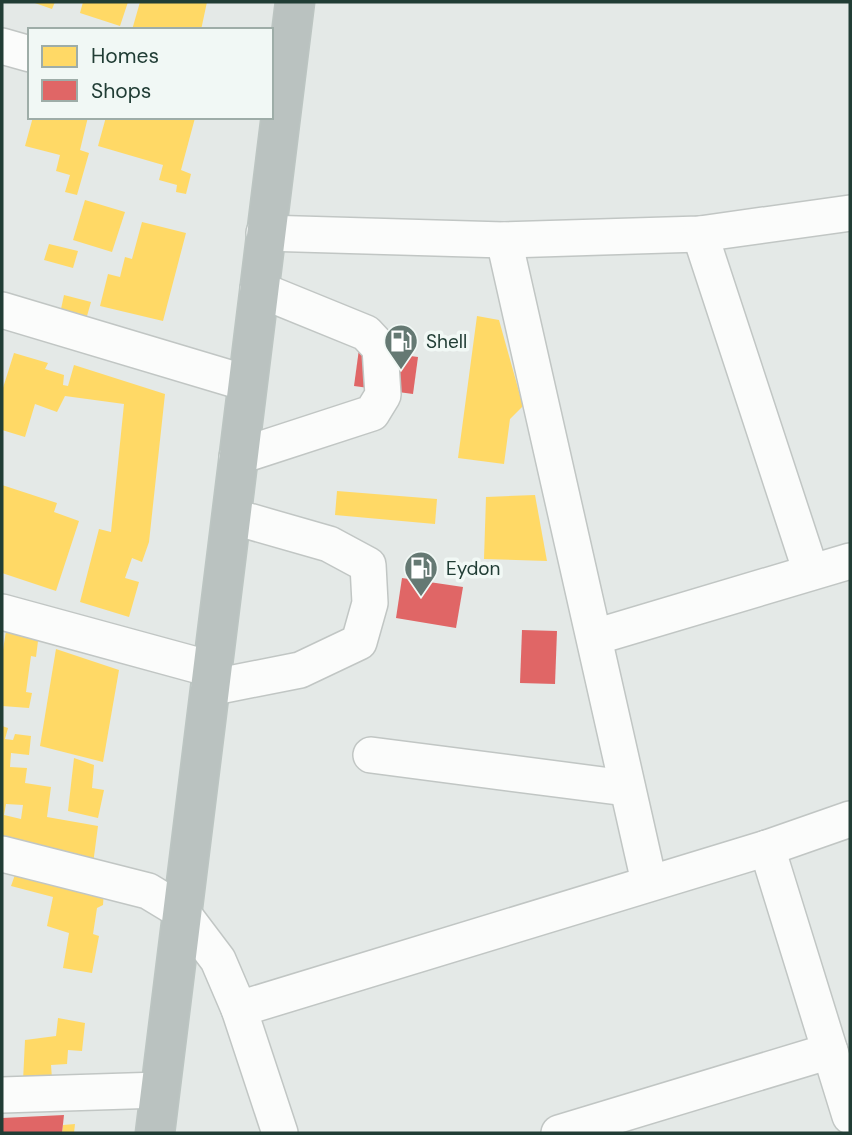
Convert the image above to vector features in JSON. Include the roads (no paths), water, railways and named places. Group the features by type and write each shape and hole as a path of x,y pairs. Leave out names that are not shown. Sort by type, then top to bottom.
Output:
{"highway":[{"path":"273,95 295,2"},
{"path":"155,1133 258,289 264,233 267,120"}],"street":[{"path":"2,46 28,53"},
{"path":"264,233 504,240 700,234 850,213"},
{"path":"700,234 811,572"},
{"path":"504,240 649,882"},
{"path":"237,457 372,413 383,395 380,348 366,333 258,289"},
{"path":"2,310 246,383"},
{"path":"2,612 210,678 300,670 359,642 370,603 368,565 328,544 230,516"},
{"path":"594,638 850,561"},
{"path":"371,755 626,789"},
{"path":"239,1009 767,848 850,819"},
{"path":"767,848 850,1116"},
{"path":"2,854 148,891 181,911 218,960 239,1009 280,1133"},
{"path":"559,1133 830,1051"},
{"path":"2,1095 160,1090"}],"place":[{"name":"Shell","path":"401,371"},
{"name":"Eydon","path":"421,598"}]}
